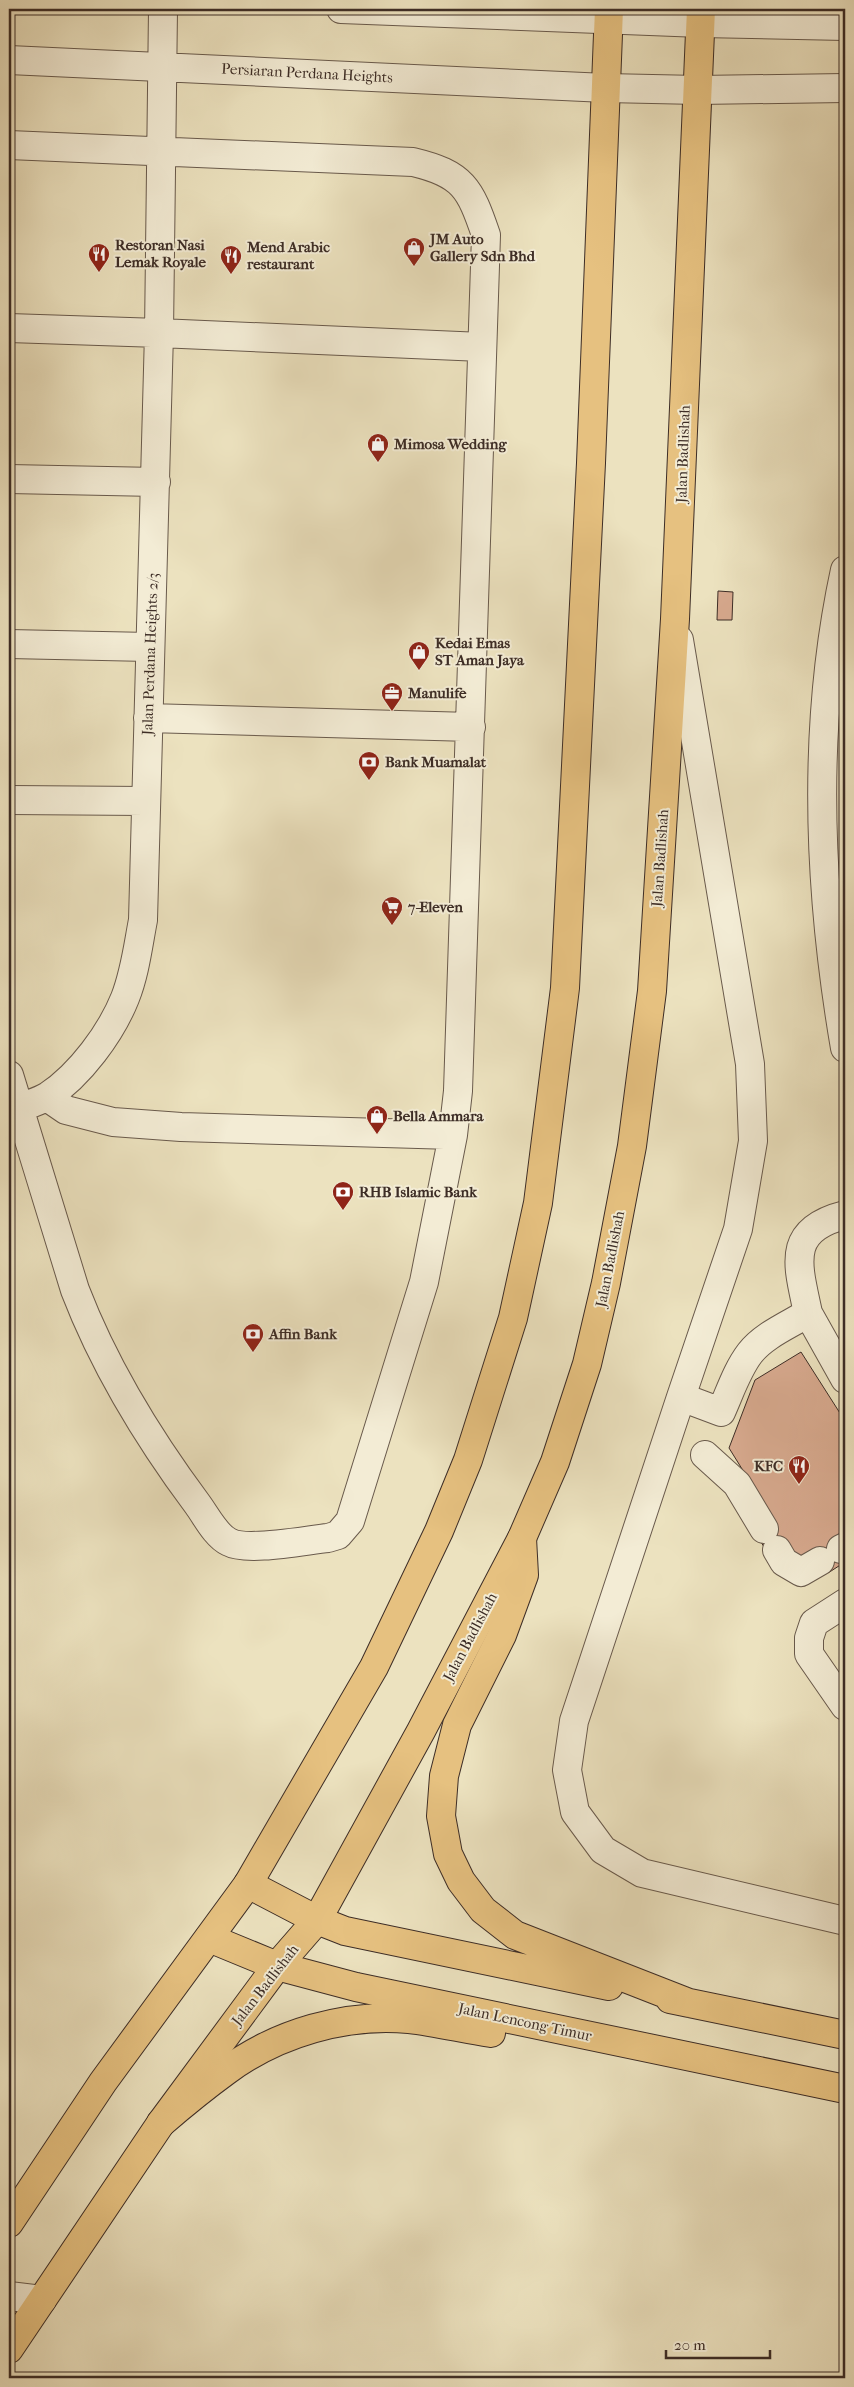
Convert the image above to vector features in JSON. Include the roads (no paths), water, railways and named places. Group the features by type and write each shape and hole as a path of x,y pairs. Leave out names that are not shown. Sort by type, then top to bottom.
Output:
{"main road":[{"path":"9,2224 103,2082 248,1884 374,1667 439,1531 468,1460 513,1318 538,1203 565,988 590,483 609,14"},
{"name":"Jalan Badlishah","path":"9,2349 161,2123 277,1966 317,1920 421,1731 522,1538 555,1462 587,1364 606,1284 632,1146 652,991 675,619 701,16"},
{"path":"522,1538 524,1575 502,1635 457,1725 444,1776 441,1816 448,1854 461,1881 483,1910 516,1935 689,2003"},
{"path":"248,1884 317,1920 345,1931 845,2035"},
{"name":"Jalan Lencong Timur","path":"209,1938 277,1966 356,1987 845,2089"},
{"path":"161,2123 227,2070 275,2042 314,2028 354,2020 408,2019 639,2057 713,2061"}],"street":[{"name":"Jalan Perdana Heights 2/3","path":"20,1108 47,1097 74,1076 109,1029 125,999 134,968 143,920 149,647 156,482 163,9"},
{"path":"341,9 701,16 845,26"},
{"name":"Persiaran Perdana Heights","path":"9,60 606,88 698,90 845,88"},
{"path":"9,146 413,162 436,168 457,180 474,200 486,235 458,1091 453,1135 424,1282 350,1521 338,1535 328,1538 243,1547 228,1542 216,1530 172,1470 106,1363 75,1290 9,1075"},
{"path":"9,328 482,348"},
{"path":"9,479 156,482"},
{"path":"845,570 837,653 824,709 822,861 828,938 845,1048"},
{"path":"675,619 750,1064 753,1141 738,1229 680,1397 574,1721 567,1770 574,1812 603,1850 642,1873 845,1921"},
{"path":"9,644 149,647"},
{"path":"148,718 471,727"},
{"path":"9,800 145,801"},
{"path":"47,1097 66,1110 113,1122 181,1127 453,1135"},
{"path":"845,1215 827,1220 807,1233 799,1254 800,1276 808,1313 845,1379"},
{"path":"680,1397 721,1412 740,1369 750,1352 763,1340 808,1313"},
{"path":"705,1455 737,1484 784,1562 802,1572 836,1552"},
{"path":"845,1603 814,1623 809,1638 809,1654 845,1706"},
{"path":"9,2296 42,2300"}],"place":[{"name":"JM Auto Gallery Sdn Bhd","path":"414,267"},
{"name":"Restoran Nasi Lemak Royale","path":"99,273"},
{"name":"Mend Arabic restaurant","path":"231,275"},
{"name":"Mimosa Wedding","path":"378,463"},
{"name":"Kedai Emas ST Aman Jaya","path":"419,671"},
{"name":"Manulife","path":"392,712"},
{"name":"Bank Muamalat","path":"369,781"},
{"name":"7-Eleven","path":"392,926"},
{"name":"Bella Ammara","path":"377,1135"},
{"name":"RHB Islamic Bank","path":"343,1211"},
{"name":"Affin Bank","path":"253,1353"},
{"name":"KFC","path":"799,1485"}]}
